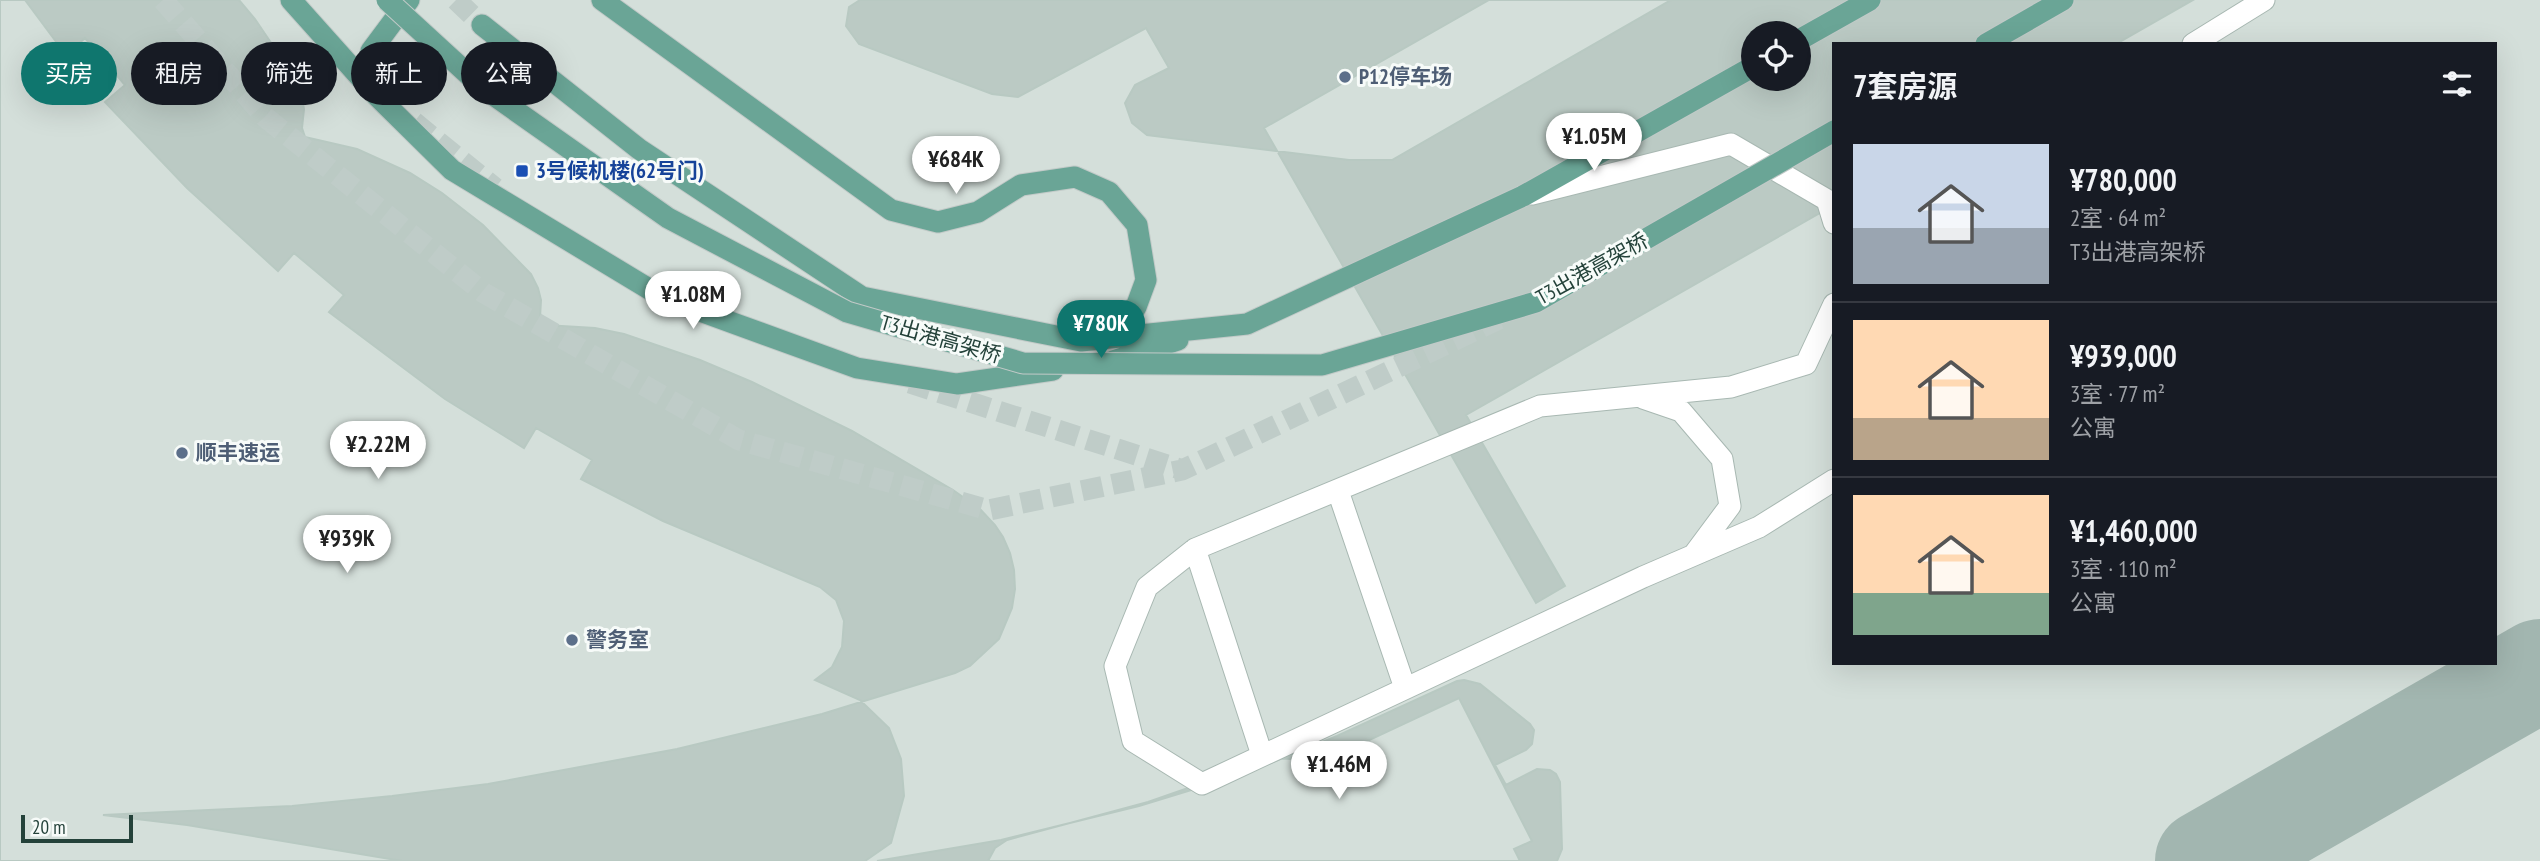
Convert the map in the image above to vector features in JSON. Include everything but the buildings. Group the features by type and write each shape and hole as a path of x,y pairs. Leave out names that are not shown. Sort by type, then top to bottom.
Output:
{"main road":[{"path":"291,0 351,67"},
{"name":"T3出港高架桥","path":"387,0 482,87 668,218 847,312 1023,363 1322,365 1536,302 1832,132"},
{"path":"378,42 409,0"},
{"path":"602,0 891,211 938,222 978,212 1021,185 1075,177 1110,192 1137,225 1146,280 1136,307 1081,341"},
{"path":"1811,33 1870,0"},
{"path":"1990,42 2063,0"},
{"path":"482,25 639,149 862,297 1081,341 1247,324 1523,196 1741,73"},
{"path":"386,105 452,170 664,298 857,368 957,384 1117,361 1212,328"}],"lane":[{"path":"2196,42 2264,0"},
{"path":"1523,196 1731,144 1827,200 1832,216"},
{"path":"1832,308 1806,364 1731,387 1540,406 1195,549 1147,587 1115,666 1133,741 1202,784 1405,688 1759,527 1832,481"},
{"path":"1638,396 1681,411 1722,459 1730,506 1694,555"},
{"path":"1338,491 1405,688"},
{"path":"1195,549 1262,755"}],"shaded area":[{"path":"0,0 2540,0 2540,861 0,861"}],"taxiway":[{"path":"2206,861 2540,670"}],"tunnel":[{"path":"163,0 265,117 484,293 739,440 989,510 1182,470 1499,319"},
{"path":"456,0 482,25"},
{"path":"414,122 495,188"},
{"path":"910,383 1180,469"}],"place":[{"name":"P12停车场","path":"1345,77"},
{"name":"3号候机楼(62号门)","path":"522,171"},
{"name":"顺丰速运","path":"182,453"},
{"name":"警务室","path":"572,640"}]}
